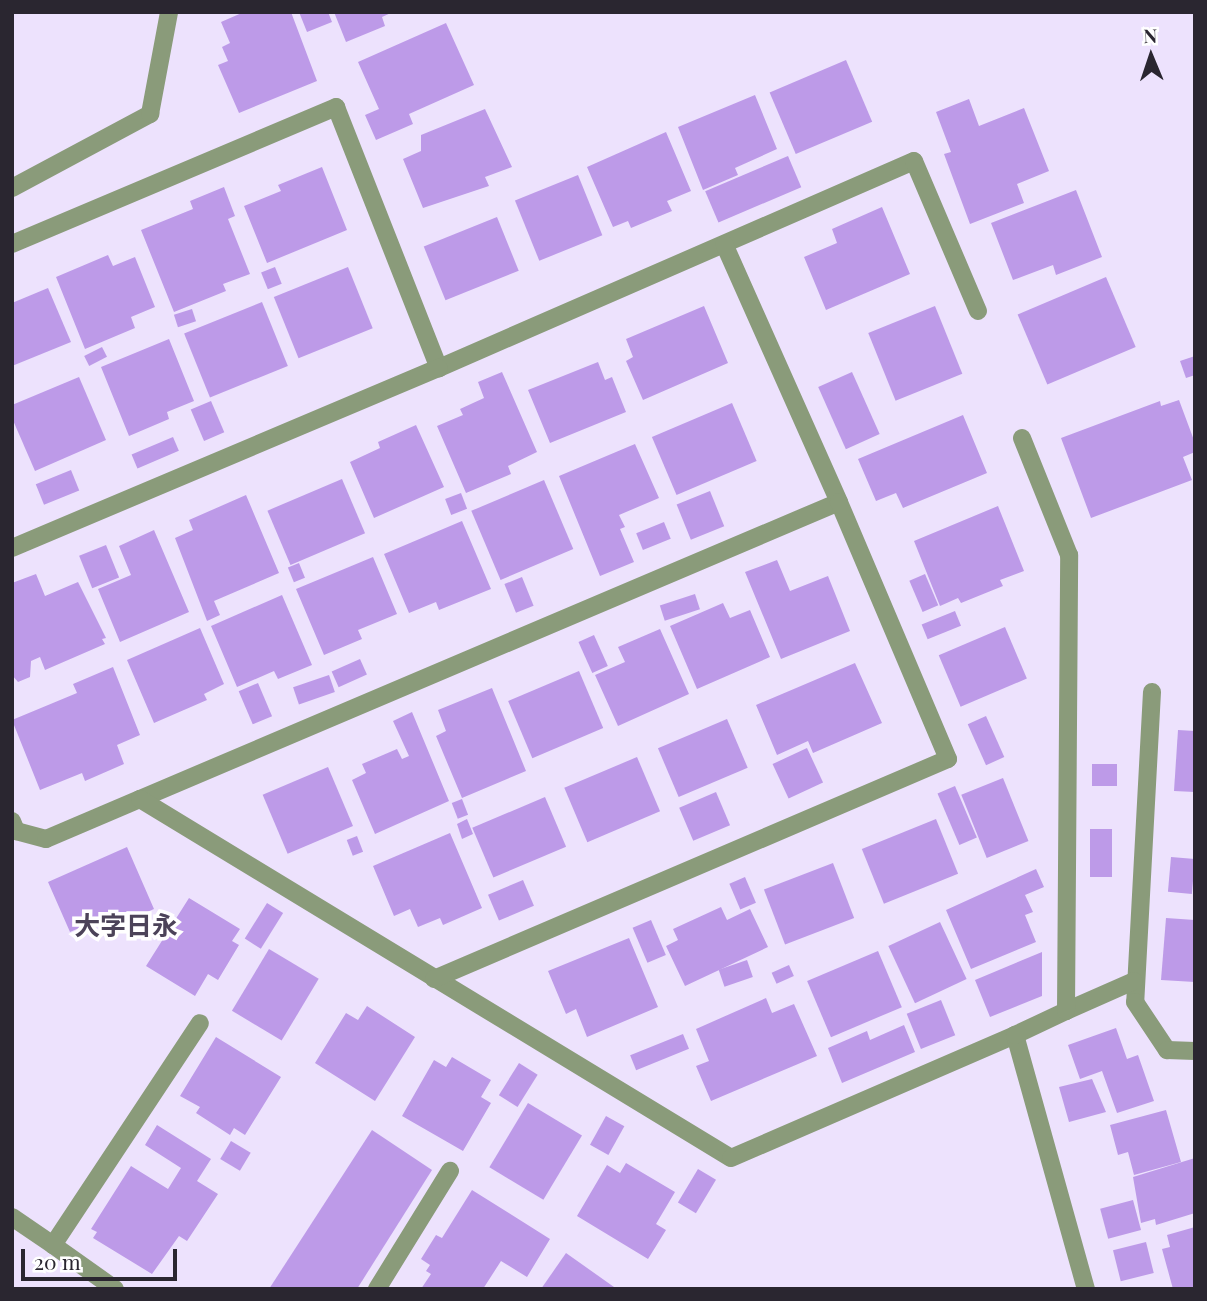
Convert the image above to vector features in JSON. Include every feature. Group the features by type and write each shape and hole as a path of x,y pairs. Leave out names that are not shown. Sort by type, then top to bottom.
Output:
{"street":[{"path":"12,188 150,114 169,12"},
{"path":"12,244 336,107 439,368"},
{"path":"12,548 439,368 914,161 978,311"},
{"path":"434,979 948,759 724,244"},
{"path":"1022,438 1069,555 1066,1011"},
{"path":"12,821 16,831 46,839 838,502"},
{"path":"1152,692 1134,981 1135,1002 1167,1050 1195,1051"},
{"path":"140,799 731,1158 1134,981"},
{"path":"53,1245 200,1023"},
{"path":"1015,1035 1086,1289"},
{"path":"377,1289 450,1171"},
{"path":"12,1217 115,1289"}],"building":[{"path":"244,12 291,12 317,81 239,113 218,65 228,61 222,47 230,43 221,22"},
{"path":"299,12 328,12 332,22 307,32"},
{"path":"334,12 393,12 382,17 385,26 346,42"},
{"path":"446,23 474,85 409,114 413,124 376,140 365,115 379,109 358,62"},
{"path":"846,60 872,122 796,154 770,92"},
{"path":"755,95 777,149 735,168 738,175 703,190 678,127"},
{"path":"969,99 979,126 1024,108 1049,171 1017,184 1024,203 970,224 944,154 951,152 936,112"},
{"path":"485,109 512,167 485,177 489,186 423,208 403,159 421,151 421,135"},
{"path":"666,132 691,191 667,201 672,211 631,228 628,221 613,227 587,167"},
{"path":"788,156 801,187 718,222 705,191"},
{"path":"322,167 347,230 267,263 244,206 281,191 278,185"},
{"path":"578,175 602,235 539,261 515,200"},
{"path":"224,187 235,216 228,219 250,274 223,284 226,291 174,312 141,230 193,209 190,201"},
{"path":"1076,190 1102,257 1056,275 1053,265 1013,280 991,223"},
{"path":"882,207 910,274 826,310 804,257 837,243 832,229"},
{"path":"497,217 519,271 445,300 424,247"},
{"path":"108,255 113,266 135,257 155,307 131,317 135,328 85,349 56,277"},
{"path":"275,267 282,284 268,289 261,273"},
{"path":"348,267 373,328 299,358 274,297"},
{"path":"1106,277 1136,347 1047,384 1018,315"},
{"path":"48,288 71,342 12,366 12,303"},
{"path":"262,302 288,366 210,397 184,333"},
{"path":"704,306 728,363 643,400 626,361 633,357 626,339"},
{"path":"935,306 962,374 896,401 868,333"},
{"path":"192,309 196,321 178,327 174,315"},
{"path":"169,339 194,401 167,412 169,419 129,436 101,367"},
{"path":"102,347 107,357 89,366 84,356"},
{"path":"1195,356 1195,375 1186,378 1180,361"},
{"path":"598,362 605,380 612,377 626,412 550,443 528,390"},
{"path":"502,372 537,452 508,466 511,474 466,493 437,426 463,415 460,409 484,398 478,382"},
{"path":"852,372 880,434 846,449 818,387"},
{"path":"79,377 106,440 35,471 12,418 12,405"},
{"path":"1179,400 1195,443 1195,452 1183,457 1192,480 1091,518 1061,438 1160,401 1161,406"},
{"path":"211,401 224,432 204,441 191,410"},
{"path":"732,403 757,461 677,495 652,437"},
{"path":"963,415 987,473 903,508 896,493 876,501 858,459"},
{"path":"416,425 444,487 374,518 350,462 380,448 378,442"},
{"path":"173,437 179,451 137,468 132,455"},
{"path":"635,444 659,498 619,515 625,527 620,529 634,562 600,576 559,476"},
{"path":"71,470 79,490 44,505 36,484"},
{"path":"342,479 365,533 290,565 267,511"},
{"path":"544,480 573,549 501,580 471,511"},
{"path":"710,491 724,526 691,540 677,504"},
{"path":"461,493 467,509 451,515 445,499"},
{"path":"246,495 279,573 214,601 220,615 207,621 175,538 193,530 189,520"},
{"path":"998,506 1024,571 1000,580 1003,586 961,603 958,598 940,606 914,541"},
{"path":"462,521 491,589 439,610 436,602 409,613 384,554"},
{"path":"664,522 671,539 643,550 636,533"},
{"path":"154,530 189,612 120,642 98,589 131,575 119,546"},
{"path":"106,545 119,577 92,588 79,556"},
{"path":"373,557 397,614 358,630 362,639 324,655 296,589"},
{"path":"777,560 790,591 828,576 850,631 781,659 745,572"},
{"path":"299,563 305,578 294,582 288,567"},
{"path":"36,574 45,596 78,582 106,638 102,639 105,644 45,670 40,657 31,661 30,677 18,682 12,675 12,583"},
{"path":"925,574 938,605 923,612 909,581"},
{"path":"522,577 534,606 516,613 504,584"},
{"path":"695,594 700,609 665,621 660,605"},
{"path":"282,595 312,665 278,679 274,671 237,687 211,626"},
{"path":"723,603 730,618 750,610 770,657 697,689 670,626"},
{"path":"955,611 961,626 928,639 922,624"},
{"path":"1005,627 1027,679 961,707 939,655"},
{"path":"200,628 224,684 204,694 207,700 154,723 127,660"},
{"path":"660,629 689,694 618,726 595,675 625,662 618,647"},
{"path":"594,635 608,666 592,673 578,642"},
{"path":"360,659 367,675 339,687 332,672"},
{"path":"855,663 882,723 813,753 808,741 777,755 756,705"},
{"path":"113,667 140,735 117,745 124,764 85,781 82,773 40,790 12,720 77,693 73,684"},
{"path":"579,671 603,728 532,758 508,701"},
{"path":"329,675 335,692 299,704 293,687"},
{"path":"258,683 272,716 253,724 239,691"},
{"path":"492,688 526,771 462,798 436,736 446,731 438,710"},
{"path":"412,712 449,801 375,834 352,780 366,773 362,764 397,749 402,759 409,756 393,721"},
{"path":"986,716 1004,757 986,765 968,724"},
{"path":"727,719 748,768 679,797 658,748"},
{"path":"1178,730 1195,731 1195,792 1174,791"},
{"path":"807,748 823,782 789,798 773,764"},
{"path":"637,757 660,811 587,842 564,788"},
{"path":"1092,764 1117,764 1117,786 1092,786"},
{"path":"328,767 353,826 288,854 263,795"},
{"path":"1003,778 1028,841 987,858 961,795"},
{"path":"955,786 977,838 959,845 938,793"},
{"path":"716,792 730,825 693,841 679,808"},
{"path":"545,797 566,847 493,878 472,828"},
{"path":"462,799 468,815 458,819 452,803"},
{"path":"467,819 473,834 462,839 457,824"},
{"path":"936,819 958,874 884,904 862,849"},
{"path":"1090,829 1112,829 1112,877 1090,877"},
{"path":"450,833 482,908 443,925 440,918 418,927 410,909 394,916 373,866"},
{"path":"357,836 363,852 353,856 347,840"},
{"path":"127,847 154,909 105,930 100,919 70,932 48,882"},
{"path":"1171,857 1195,859 1192,894 1168,892"},
{"path":"833,863 854,918 785,945 764,890"},
{"path":"1036,869 1044,887 1025,895 1033,912 1025,915 1036,942 971,969 946,910"},
{"path":"745,877 756,903 740,909 729,884"},
{"path":"523,880 534,906 499,921 488,895"},
{"path":"189,898 240,929 232,941 239,945 218,980 208,974 195,996 146,966"},
{"path":"267,903 283,913 261,949 245,939"},
{"path":"721,907 727,920 750,909 768,947 685,986 666,946 678,940 673,929"},
{"path":"1166,918 1195,920 1195,982 1161,980"},
{"path":"651,920 666,955 647,963 633,928"},
{"path":"940,922 967,979 915,1003 888,946"},
{"path":"629,938 658,1007 587,1037 576,1009 566,1014 548,971"},
{"path":"269,949 319,979 282,1041 232,1011"},
{"path":"878,951 902,1007 831,1037 807,981"},
{"path":"1042,952 1042,996 990,1017 975,980"},
{"path":"747,960 753,977 724,987 719,970"},
{"path":"789,965 794,976 777,984 772,973"},
{"path":"766,998 772,1013 794,1004 817,1056 711,1101 696,1066 709,1061 696,1029"},
{"path":"941,1000 955,1035 921,1049 907,1014"},
{"path":"367,1006 415,1037 375,1101 315,1063 346,1013 358,1020"},
{"path":"904,1025 915,1052 842,1083 828,1048 867,1031 870,1040"},
{"path":"1116,1028 1127,1059 1138,1055 1154,1101 1117,1113 1102,1071 1080,1079 1068,1045"},
{"path":"683,1034 689,1049 636,1070 630,1055"},
{"path":"216,1037 281,1077 245,1135 234,1128 230,1135 196,1113 200,1107 180,1096"},
{"path":"452,1057 491,1080 481,1097 491,1103 463,1151 402,1116 434,1060 446,1067"},
{"path":"519,1063 538,1075 518,1107 499,1095"},
{"path":"1092,1079 1106,1112 1069,1122 1059,1087"},
{"path":"528,1103 582,1135 543,1200 489,1167"},
{"path":"1166,1110 1181,1162 1134,1175 1128,1152 1118,1155 1110,1125"},
{"path":"606,1116 624,1126 608,1155 590,1145"},
{"path":"157,1125 211,1159 197,1181 218,1194 187,1241 179,1236 152,1274 93,1238 97,1232 91,1229 131,1166 168,1189 181,1168 145,1145"},
{"path":"372,1130 432,1170 357,1289 269,1289"},
{"path":"231,1141 251,1153 240,1171 220,1159"},
{"path":"1195,1158 1195,1213 1156,1225 1155,1219 1141,1223 1133,1177"},
{"path":"626,1163 675,1192 656,1224 666,1230 648,1259 577,1216 607,1165 620,1173"},
{"path":"698,1169 716,1180 696,1213 678,1202"},
{"path":"472,1190 550,1239 527,1277 501,1261 483,1289 421,1289 431,1274 426,1271 430,1265 421,1259 436,1235 442,1238"},
{"path":"1133,1200 1141,1230 1108,1239 1100,1209"},
{"path":"1195,1227 1195,1289 1173,1289 1162,1249 1170,1247 1167,1235"},
{"path":"1146,1242 1154,1273 1121,1281 1113,1250"},
{"path":"566,1253 614,1287 613,1289 541,1289"}],"district":[{"name":"大字日永","path":"126,925"}]}
